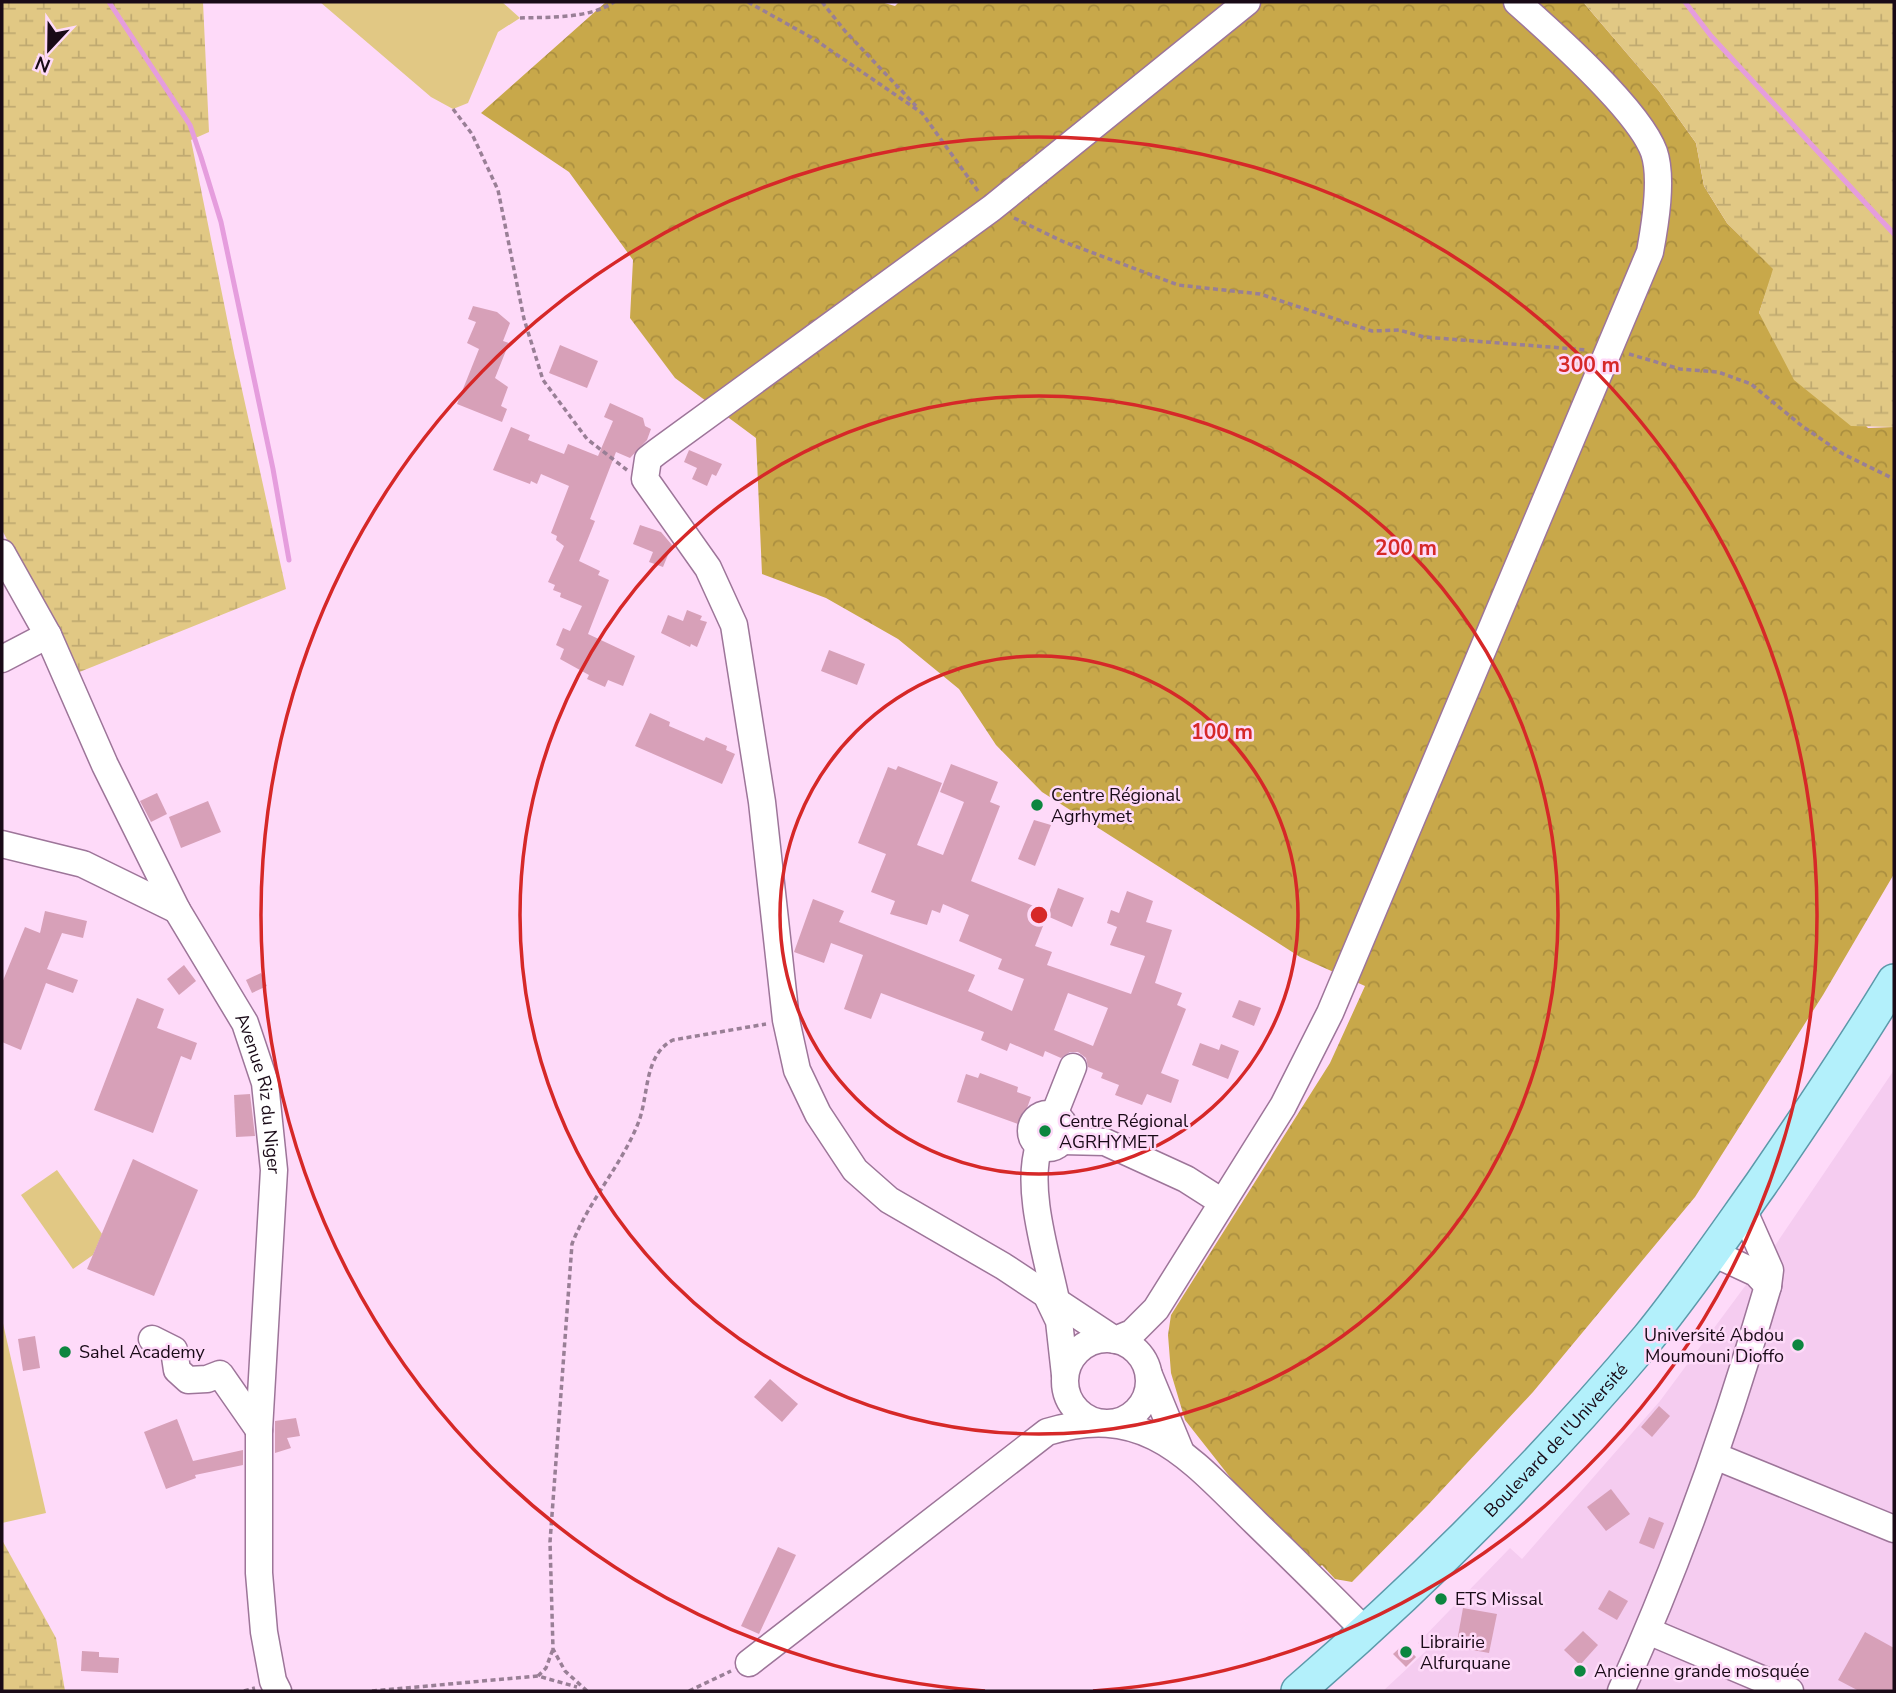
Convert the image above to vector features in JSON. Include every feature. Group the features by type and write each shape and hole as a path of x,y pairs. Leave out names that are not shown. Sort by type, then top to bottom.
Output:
{"main road":[{"name":"Boulevard de l'Université","path":"1298,1691 1366,1632 1520,1481 1648,1337 1713,1253 1844,1064 1894,981"}],"street":[{"path":"1180,1450 1147,1370 1135,1351 1003,1266 889,1200 855,1170 818,1114 797,1070 786,1020 762,802 734,625 708,568 645,479 648,460 657,452 992,208 1247,2"},
{"path":"749,1663 1046,1432 1085,1422 1105,1423 1124,1419 1140,1407 1148,1390 1147,1335 1156,1309 1283,1106 1330,1013 1650,252 1658,215 1654,152 1618,99 1517,2"},
{"name":"Avenue Riz du Niger","path":"2,553 48,635 105,765 177,909 245,1023 269,1103 274,1170 259,1430 259,1573 264,1632 273,1681 278,1691"},
{"path":"2,659 48,635"},
{"path":"2,844 83,863 177,909"},
{"path":"1073,1067 1054,1115 1063,1122 1065,1129 1034,1160 1035,1190 1051,1298 1059,1321 1066,1390 1075,1409 1094,1421 1140,1431 1180,1450 1366,1632"},
{"path":"1051,1143 1105,1142 1186,1179 1222,1202"},
{"path":"1621,1691 1648,1631 1714,1456 1768,1286 1770,1270 1743,1209"},
{"path":"1713,1253 1756,1273 1768,1286"},
{"path":"1046,1432 1071,1359 1086,1345 1115,1340 1132,1333 1156,1309"},
{"path":"152,1339 174,1350 177,1370 188,1380 207,1379 220,1374 259,1430"},
{"path":"1714,1456 1894,1530"},
{"path":"1648,1631 1790,1691"}],"path":[{"path":"520,18 561,16 605,8 614,2"},
{"path":"748,2 814,39 922,113"},
{"path":"822,2 845,31 922,113 992,208 1064,242 1178,285 1260,294 1373,331 1399,330 1424,337 1640,355 1680,369 1718,372 1751,384 1802,426 1843,454 1894,478"},
{"path":"453,110 472,134 498,190 524,319 543,380 587,439 624,468 645,479"},
{"path":"538,1676 546,1668 553,1649 550,1542 572,1244 579,1226 625,1152 640,1118 650,1070 660,1046 673,1040 786,1020"},
{"path":"553,1649 565,1671 581,1688"},
{"path":"690,1691 749,1663"},
{"path":"372,1691 538,1676 587,1691"}],"shaded area":[{"name":"Université Abdou Moumouni Dioffo","path":"1894,1070 1894,1691 1383,1691 1426,1651 1418,1643 1510,1548 1522,1559 1660,1401 1774,1247"}],"green space":[{"path":"2,2 203,2 209,132 191,140 286,589 77,673 2,530"},
{"path":"320,2 502,2 520,18 498,32 468,103 453,109 431,97"},
{"path":"606,2 881,2 895,6 899,2 1583,2 1659,91 1696,143 1704,186 1727,223 1774,269 1759,313 1868,428 1894,427 1894,874 1823,995 1695,1197 1533,1392 1352,1582 1335,1579 1322,1565 1314,1571 1237,1486 1185,1420 1171,1373 1168,1335 1171,1315 1330,1063 1365,986 1300,957 1042,792 996,745 959,689 898,639 826,598 762,574 756,438 675,378 630,318 633,260 569,172 481,113"},
{"path":"1583,2 1894,2 1894,427 1851,426 1794,380 1759,313 1773,269 1727,223 1704,186 1696,143 1659,91"},
{"path":"57,1170 102,1234 93,1255 73,1269 21,1195"},
{"path":"2,1319 46,1513 2,1523"},
{"path":"2,1540 56,1638 65,1691 2,1691"}],"building":[{"path":"473,306 497,312 510,323 503,341 509,343 495,378 508,387 501,406 507,409 502,422 457,404 479,349 467,343 476,322 468,319"},
{"path":"560,345 598,361 587,388 549,373"},
{"path":"610,403 643,418 645,426 651,429 647,440 630,458 616,452 590,519 595,521 579,561 600,571 598,575 609,580 588,634 635,656 623,686 608,680 605,687 587,679 589,675 560,659 564,649 556,645 563,628 570,631 582,606 560,597 561,593 553,590 555,585 548,582 564,546 556,540 557,536 551,533 569,486 541,474 537,484 531,481 530,484 493,470 511,427 530,435 528,440 564,454 568,444 598,456 613,421 604,417"},
{"path":"689,450 722,464 716,476 712,474 707,486 692,479 697,468 684,462"},
{"path":"640,525 661,532 672,545 663,567 649,562 653,552 633,544"},
{"path":"687,610 702,616 700,620 707,622 697,647 691,644 690,647 661,633 668,615 683,621"},
{"path":"829,650 865,664 857,685 821,671"},
{"path":"650,713 670,722 669,726 704,741 706,737 727,746 726,750 735,754 722,784 635,746"},
{"path":"951,764 998,782 990,802 1000,806 971,881 1049,912 1058,888 1084,898 1072,927 1047,916 1035,946 1052,952 1047,965 1131,994 1145,956 1110,945 1117,927 1107,923 1111,910 1119,913 1127,891 1153,901 1146,922 1172,930 1155,983 1182,993 1177,1005 1186,1009 1161,1073 1179,1080 1171,1103 1147,1094 1142,1105 1115,1095 1119,1085 1101,1078 1103,1073 1088,1067 1086,1058 1078,1052 1070,1052 1061,1058 1045,1051 1043,1057 1010,1043 1007,1051 981,1040 984,1032 881,993 871,1019 844,1009 863,955 831,943 824,963 794,952 813,899 844,911 839,922 975,975 968,991 1012,1011 1024,979 998,969 1002,959 959,941 969,915 943,904 940,913 932,910 927,925 890,914 895,901 871,892 886,854 858,843 888,767 896,770 898,766 942,783 917,845 943,855 964,802 940,792","holes":["1068,993 1108,1008 1093,1046 1054,1030"]},
{"path":"157,793 167,814 151,822 140,801"},
{"path":"208,801 221,832 181,848 169,817"},
{"path":"1034,820 1051,825 1035,866 1018,859"},
{"path":"45,911 87,921 83,938 62,933 47,969 78,980 73,993 46,983 21,1050 2,1042 2,983 25,927 40,933"},
{"path":"184,965 196,981 179,995 167,979"},
{"path":"261,973 267,986 252,993 246,980"},
{"path":"137,998 164,1009 157,1028 197,1043 191,1060 181,1056 153,1133 94,1110"},
{"path":"1239,1000 1261,1008 1254,1026 1232,1017"},
{"path":"1200,1043 1219,1050 1221,1044 1239,1051 1228,1079 1192,1065"},
{"path":"980,1073 1018,1087 1017,1092 1031,1097 1021,1125 957,1102 966,1074 978,1078"},
{"path":"250,1094 255,1136 236,1137 234,1095"},
{"path":"133,1159 198,1190 154,1296 87,1269"},
{"path":"35,1336 40,1368 23,1371 18,1339"},
{"path":"770,1379 798,1404 782,1422 754,1397"},
{"path":"1659,1406 1670,1416 1652,1437 1641,1427"},
{"path":"296,1418 300,1436 287,1438 291,1448 275,1453 275,1421"},
{"path":"177,1419 193,1461 243,1450 243,1465 195,1475 196,1478 166,1489 144,1432"},
{"path":"1611,1489 1630,1514 1606,1531 1587,1507"},
{"path":"1649,1517 1664,1523 1654,1549 1639,1543"},
{"path":"778,1547 796,1555 759,1634 741,1626"},
{"path":"1609,1590 1628,1601 1617,1620 1598,1609"},
{"path":"1463,1608 1497,1614 1489,1653 1456,1647"},
{"path":"1583,1631 1598,1645 1580,1665 1564,1650"},
{"path":"1865,1632 1894,1648 1894,1691 1859,1691 1838,1680"},
{"path":"1404,1644 1416,1657 1406,1667 1393,1654"},
{"path":"82,1651 99,1652 99,1657 119,1658 118,1673 81,1671"}],"waterway":[{"path":"109,2 190,125 201,157 221,222 273,469 289,560"},
{"path":"1685,2 1711,36 1894,234"}],"place":[{"name":"Centre Régional Agrhymet","path":"1037,805"},
{"name":"Centre Régional AGRHYMET","path":"1045,1131"},
{"name":"Université Abdou Moumouni Dioffo","path":"1798,1345"},
{"name":"Sahel Academy","path":"65,1352"},
{"name":"ETS Missal","path":"1441,1599"},
{"name":"Librairie Alfurquane","path":"1406,1652"},
{"name":"Ancienne grande mosquée","path":"1580,1671"}]}
